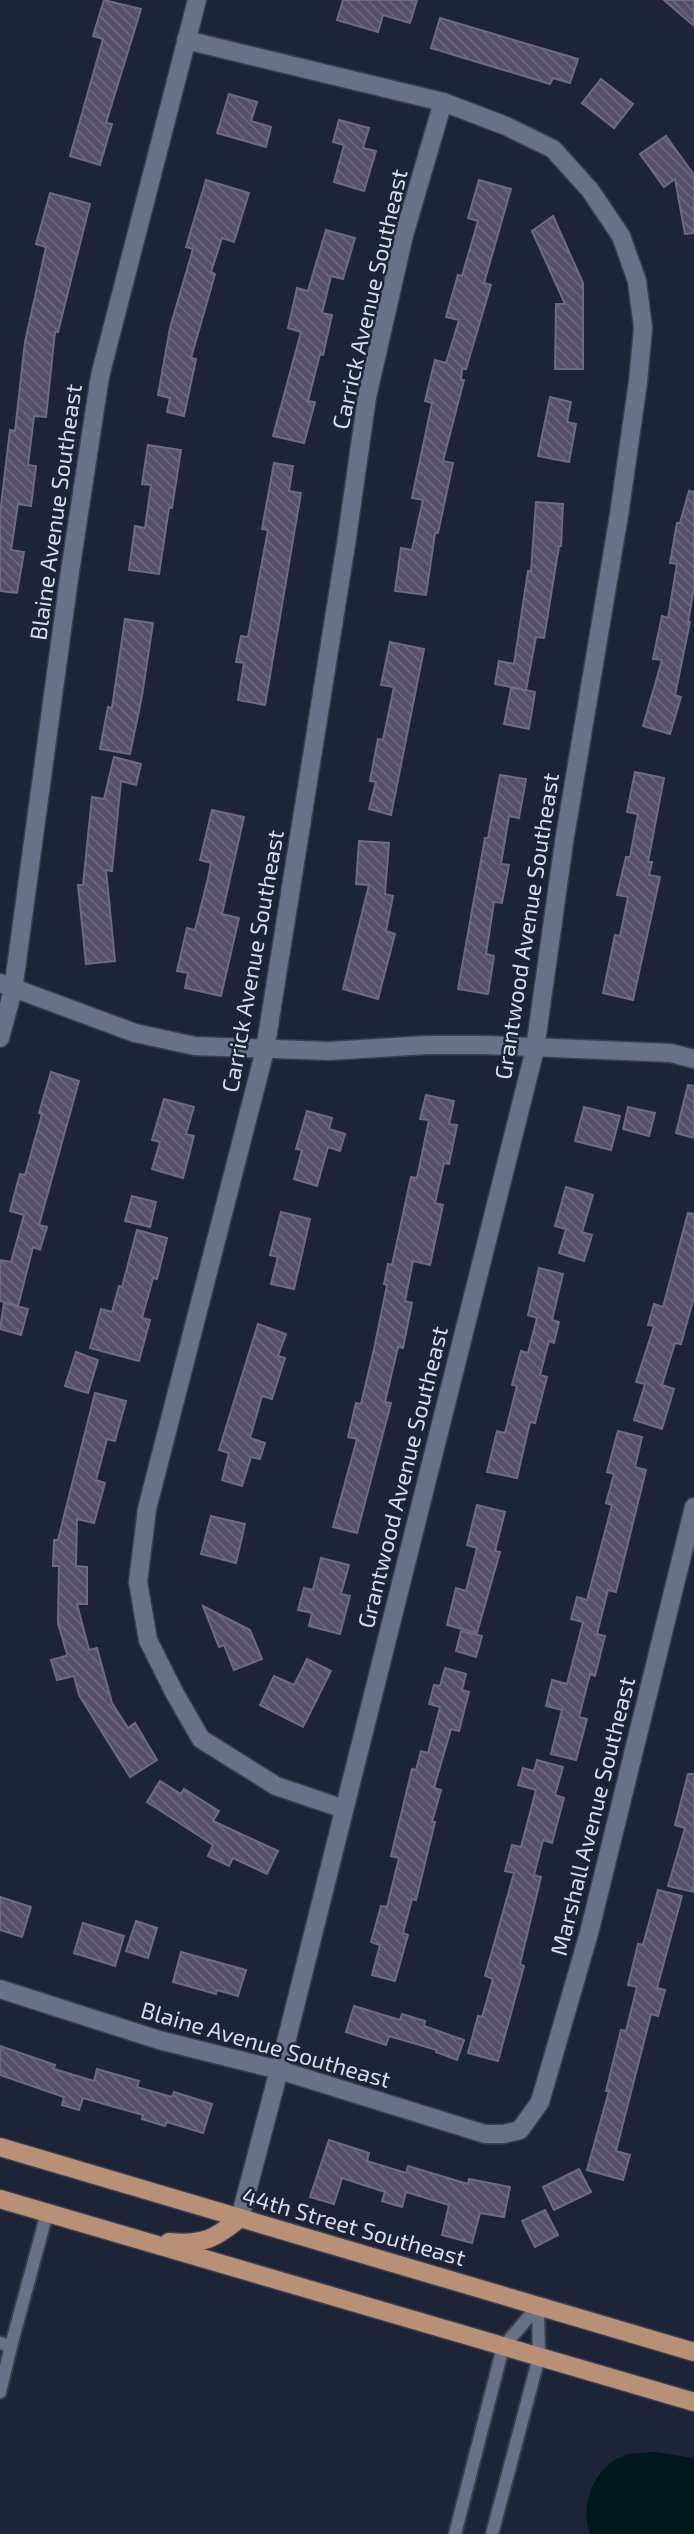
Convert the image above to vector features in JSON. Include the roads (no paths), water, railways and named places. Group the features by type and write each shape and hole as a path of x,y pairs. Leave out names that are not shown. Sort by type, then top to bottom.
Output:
{"main road":[{"name":"44th Street Southeast","path":"0,2147 694,2351"},
{"path":"0,2199 694,2402"},
{"path":"138,2240 200,2242 214,2239 240,2217"}],"street":[{"name":"Blaine Avenue Southeast","path":"0,1038 100,376 197,0"},
{"name":"Grantwood Avenue Southeast","path":"186,40 443,102 506,126 554,149 590,190 621,236 637,281 643,328 619,515 564,842 535,1049 240,2217"},
{"name":"Carrick Avenue Southeast","path":"344,1809 276,1786 201,1739 148,1640 138,1582 148,1509 265,1051 367,397 404,235 443,102"},
{"path":"6,986 135,1033 195,1046 265,1051 329,1051 427,1045 485,1045 671,1053 694,1059"},
{"name":"Marshall Avenue Southeast","path":"520,2130 540,2102 589,1933 694,1507"},
{"name":"Blaine Avenue Southeast","path":"0,1989 159,2040 279,2070 485,2134 504,2134 520,2130"}],"lane":[{"path":"0,2392 6,2345 47,2213"},
{"path":"455,2534 503,2347 538,2306"},
{"path":"492,2534 539,2357 538,2306"}]}
